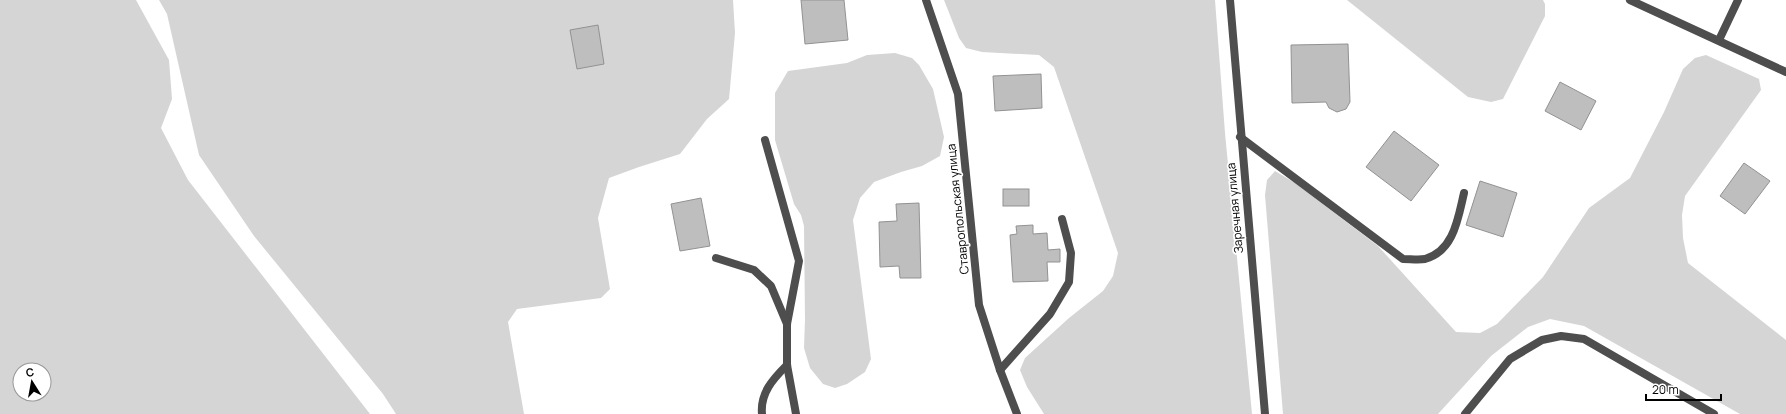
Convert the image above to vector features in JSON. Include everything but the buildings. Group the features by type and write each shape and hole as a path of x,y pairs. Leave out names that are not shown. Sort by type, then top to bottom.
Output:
{"street":[{"name":"Ставропольская улица","path":"926,0 958,94 980,305 1000,370 1016,414"},
{"name":"Заречная улица","path":"1230,0 1240,137 1265,414"},
{"path":"1630,0 1786,72"},
{"path":"1719,40 1738,0"},
{"path":"1240,137 1403,259 1425,259 1441,251 1454,232 1464,193"},
{"path":"765,140 799,261 787,324 788,365 796,414"},
{"path":"1000,370 1050,314 1069,282 1071,253 1062,219"},
{"path":"716,258 754,270 771,286 787,324"},
{"path":"1465,414 1510,359 1542,340 1561,336 1584,340 1714,414"},
{"path":"762,414 761,405 771,381 788,365"}],"shaded area":[{"path":"0,0 136,0 169,60 172,99 161,128 188,180 370,414 0,414"},
{"path":"159,0 733,0 735,33 729,99 707,119 680,154 609,178 598,218 610,289 601,298 517,309 508,322 524,414 396,414 383,394 254,236 199,155 167,14"},
{"path":"944,0 1215,0 1225,133 1252,414 1044,414 1027,387 1020,370 1025,358 1069,318 1103,291 1113,276 1118,253 1054,67 1039,55 982,52 966,48 959,38"},
{"path":"1347,0 1543,0 1545,4 1545,16 1503,99 1491,102 1468,97"},
{"path":"895,53 912,58 919,65 933,89 944,137 940,156 922,166 874,182 860,198 853,220 871,359 865,372 847,384 835,388 823,384 810,368 804,348 804,226 801,215 794,204 775,140 775,93 788,71 847,63 867,55"},
{"path":"1706,55 1759,79 1761,90 1685,196 1682,215 1683,238 1688,263 1786,340 1786,414 1740,414 1584,326 1550,319 1528,327 1491,356 1438,414 1283,414 1265,195 1267,180 1275,171 1295,183 1378,246 1456,332 1480,333 1497,324 1543,277 1589,208 1630,178 1664,112 1683,69 1695,58"}]}
